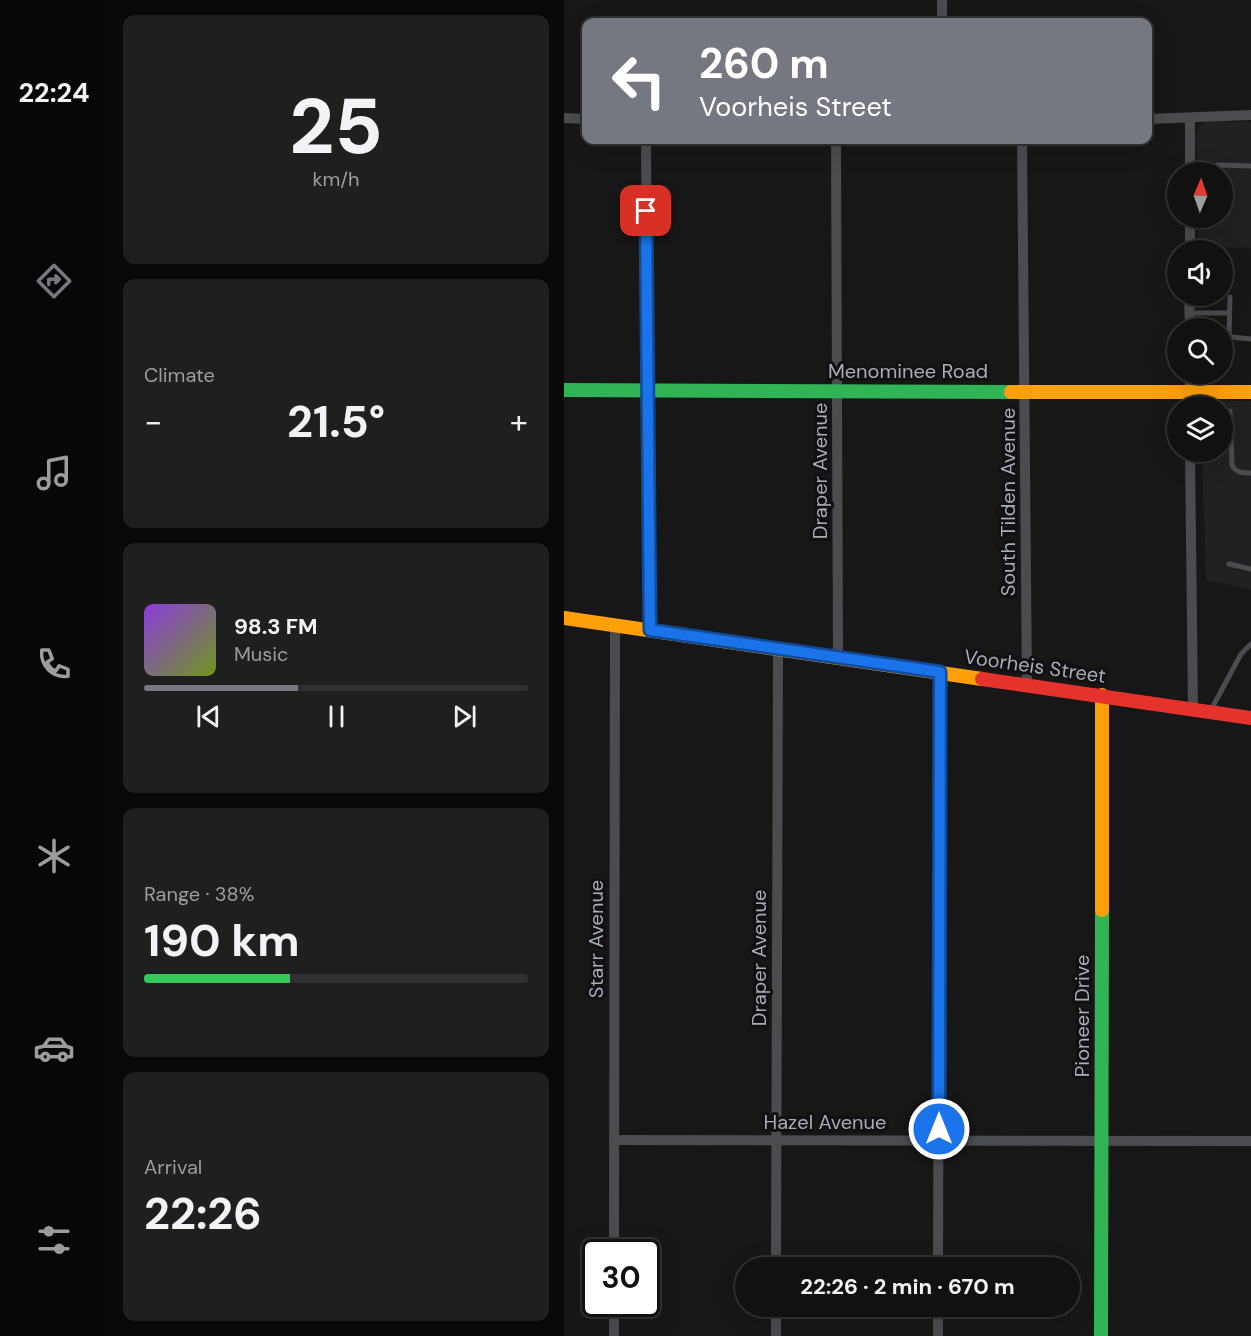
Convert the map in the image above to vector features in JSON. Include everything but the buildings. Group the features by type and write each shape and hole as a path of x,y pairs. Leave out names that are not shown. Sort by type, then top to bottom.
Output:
{"street":[{"path":"942,0 942,18"},
{"path":"1152,119 1251,115"},
{"path":"564,118 582,119"},
{"path":"1190,119 1190,162"},
{"path":"646,144 650,630"},
{"name":"Draper Avenue","path":"836,144 838,658"},
{"name":"South Tilden Avenue","path":"1022,144 1027,684"},
{"path":"1190,306 1190,318"},
{"name":"Menominee Road","path":"564,390 1025,392 1167,399"},
{"name":"Menominee Road","path":"1220,396 1251,392"},
{"path":"1190,462 1193,709"},
{"name":"Voorheis Street","path":"564,618 1251,718"},
{"name":"Starr Avenue","path":"614,1239 615,625"},
{"name":"Draper Avenue","path":"776,1257 778,650"},
{"path":"938,1257 940,672"},
{"name":"Pioneer Drive","path":"1101,1336 1102,695"},
{"name":"Hazel Avenue","path":"614,1140 1251,1141"},
{"path":"614,1317 614,1336"},
{"path":"776,1317 776,1336"},
{"path":"938,1317 938,1336"}],"lane":[{"path":"1233,165 1251,166"},
{"path":"1229,306 1229,334 1231,337 1251,339"},
{"path":"1190,313 1229,313"},
{"path":"1232,462 1234,470 1251,473"},
{"path":"1229,564 1251,569"},
{"path":"1210,712 1241,654 1251,644"}],"shaded area":[{"path":"1207,122 1251,122 1251,248 1233,248 1233,240 1199,240 1198,228 1233,228 1233,162 1197,162 1196,135 1200,126"},
{"path":"1233,401 1251,401 1251,590 1206,580 1202,462 1233,462"}],"traffic: fast":[{"path":"564,390 1011,392"},
{"path":"1101,1336 1102,910"}],"traffic: slow":[{"path":"1011,392 1251,392"},
{"path":"564,618 982,679"},
{"path":"1102,695 1102,910"}],"traffic: jam":[{"path":"982,679 1251,718"}],"route":[{"path":"646,211 650,630 940,672 939,1129"}]}
